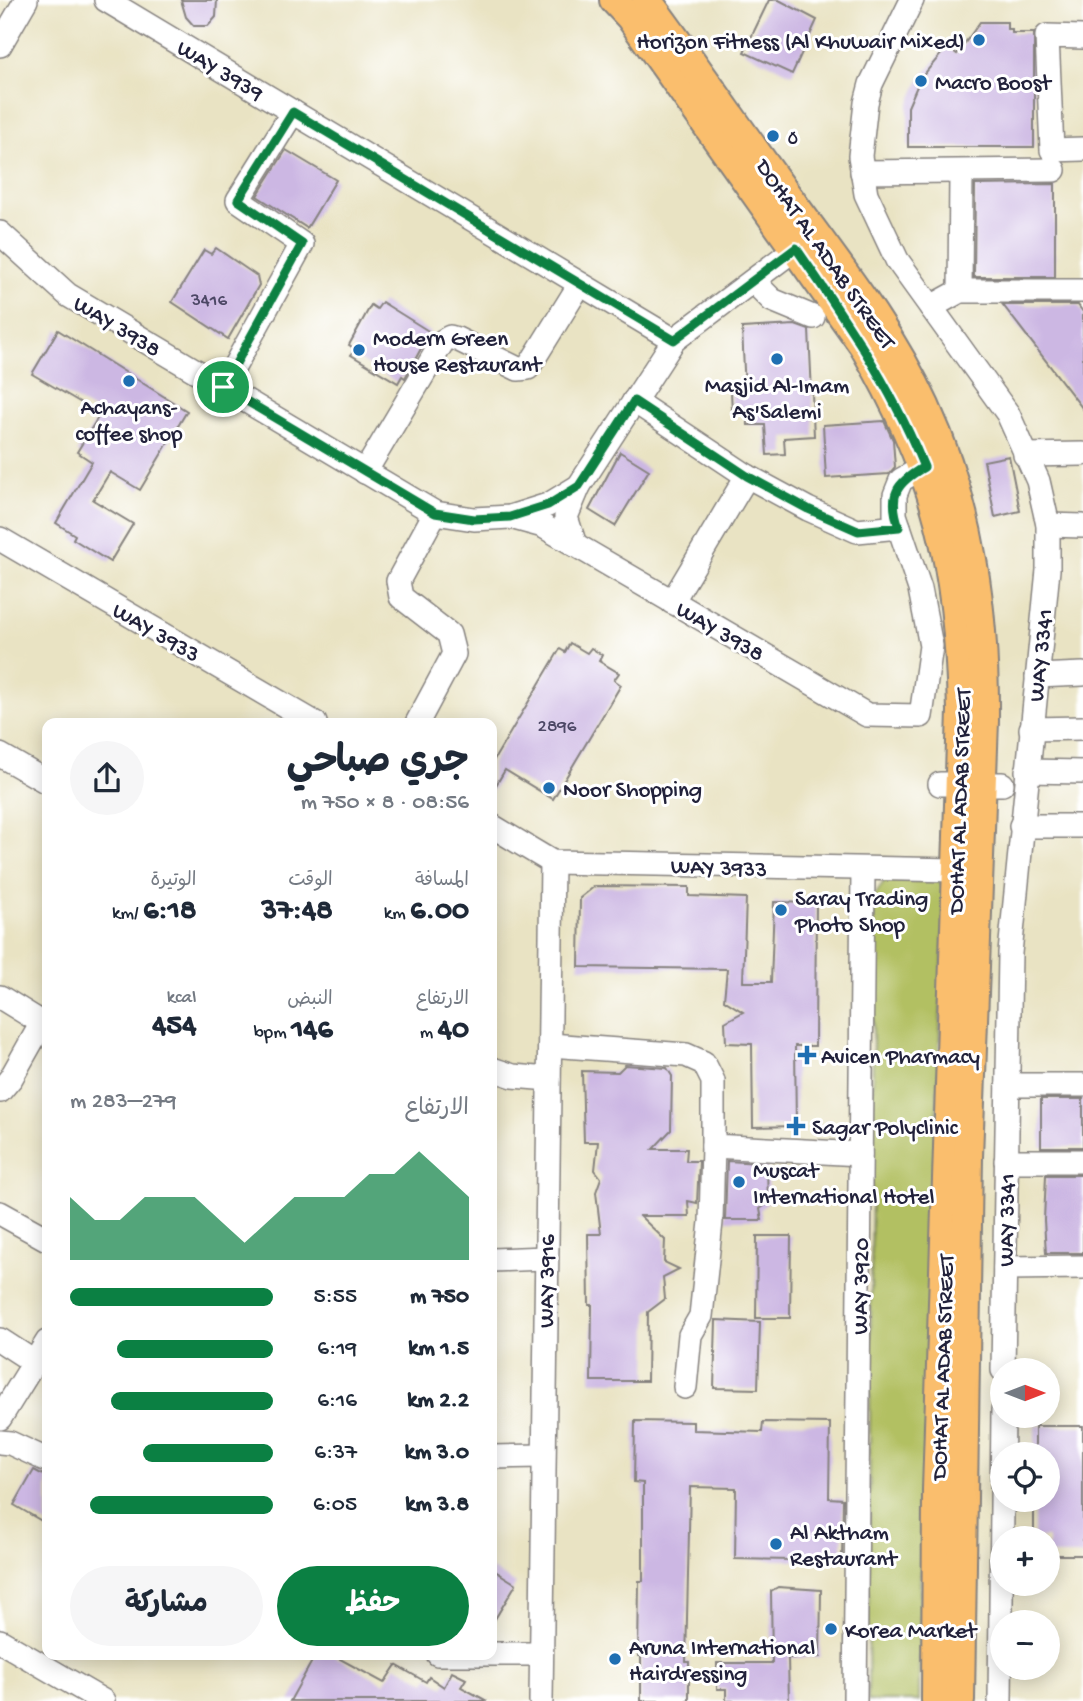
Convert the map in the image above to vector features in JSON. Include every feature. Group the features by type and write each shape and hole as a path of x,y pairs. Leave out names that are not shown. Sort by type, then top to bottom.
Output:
{"main road":[{"name":"DOHAT AL ADAB STREET","path":"614,0 630,17 796,248 869,355 892,396 924,467 951,568 960,635 971,784 960,1701"},
{"name":"DOHAT AL ADAB STREET","path":"647,0 868,306 893,346 926,408 960,504 979,593 984,660 971,784 956,870 937,1490 936,1701"}],"street":[{"path":"0,45 26,0"},
{"name":"WAY 3939","path":"106,0 674,340"},
{"name":"WAY 3341","path":"912,0 871,83 861,124 862,172 866,194 876,222 897,260 1008,415 1038,481 1048,525 1048,570 1010,953 1003,1358"},
{"path":"1083,37 1047,36 1052,150 1083,149"},
{"path":"223,387 302,244 238,200 293,112"},
{"path":"862,172 1054,170"},
{"path":"960,291 961,172"},
{"name":"WAY 3938","path":"4,246 68,295 435,513 474,519 510,517 548,505 579,486"},
{"path":"674,340 796,248"},
{"path":"753,281 772,300 813,317"},
{"path":"365,472 443,341 450,337 457,339 518,369 528,368 580,284"},
{"path":"931,307 960,291 1083,291"},
{"name":"WAY 3938","path":"575,545 566,517 579,486 674,340"},
{"path":"634,401 747,476 808,509 858,531 899,527 895,515 895,495 901,480 924,467"},
{"path":"1025,455 1083,454"},
{"path":"672,602 747,476"},
{"path":"420,718 454,654 449,634 401,597 398,581 435,513"},
{"name":"WAY 3938","path":"510,517 543,526 867,715 921,716 931,646 920,589 899,527"},
{"path":"1048,525 1083,526"},
{"name":"WAY 3933","path":"0,539 305,718"},
{"path":"1037,676 1083,674"},
{"path":"1031,729 1083,728"},
{"path":"0,755 42,779"},
{"path":"1027,771 1083,772"},
{"path":"1021,826 1083,826"},
{"name":"WAY 3933","path":"497,829 552,862 956,870"},
{"name":"WAY 3916","path":"541,1701 542,1456 552,862"},
{"name":"WAY 3920","path":"855,1701 863,870"},
{"path":"0,997 42,1023"},
{"path":"0,1091 42,1030"},
{"path":"550,1045 686,1055 704,1063 713,1082 711,1222 701,1316 690,1335 685,1387"},
{"path":"497,1071 513,1076 549,1080"},
{"path":"1008,1084 1083,1084"},
{"path":"713,1146 860,1154"},
{"path":"1006,1161 1083,1161"},
{"path":"0,1213 42,1237"},
{"path":"497,1260 545,1258"},
{"path":"1004,1268 1083,1267"},
{"path":"0,1340 34,1362"},
{"path":"0,1418 42,1350"},
{"path":"1000,1701 1003,1428"},
{"path":"0,1442 28,1449 42,1457"},
{"path":"497,1457 542,1456"},
{"path":"0,1641 103,1701"},
{"path":"497,1654 541,1654"}],"green space":[{"path":"886,879 938,880 945,888 920,1588 919,1701 868,1701 874,896"}],"building":[{"path":"181,0 217,0 216,17 208,26 194,26 186,17"},
{"path":"769,0 779,0 817,20 792,74 744,52"},
{"path":"980,22 1007,22 1007,29 1012,29 1012,33 1034,33 1034,147 908,147 908,107 920,79 947,47 957,54"},
{"path":"286,150 336,180 307,228 257,196"},
{"path":"1055,184 1055,277 974,277 975,185"},
{"path":"216,248 257,276 259,285 228,339 172,302 204,250 211,254"},
{"path":"382,302 430,332 405,378 402,376 398,383 351,355 355,349 349,345 371,305 377,309"},
{"path":"1003,305 1078,305 1083,312 1083,409"},
{"name":"Masjid Al-Imam As'Salemi","path":"795,325 809,330 814,436 784,438 785,454 767,455 765,425 748,425 747,411 732,412 731,391 745,391 742,328"},
{"path":"58,330 187,411 140,490 110,472 93,500 133,524 110,562 73,539 75,535 56,523 92,462 77,452 100,414 32,374"},
{"path":"884,421 893,440 895,467 889,474 826,478 823,425"},
{"path":"620,452 649,470 615,526 589,510"},
{"path":"1009,456 1020,511 995,517 984,461"},
{"path":"570,643 587,653 591,648 602,655 599,661 619,673 614,680 621,685 553,799 505,770 497,784 497,755 560,649 565,652"},
{"path":"595,886 689,887 689,896 746,898 743,982 771,982 774,902 816,903 815,1046 795,1046 796,1126 753,1127 752,1044 726,1043 725,1022 743,1012 724,1000 727,969 579,967 580,898"},
{"path":"625,1065 667,1068 672,1076 671,1130 653,1149 687,1149 686,1161 699,1161 697,1203 688,1201 689,1216 640,1216 665,1240 664,1262 679,1269 663,1277 665,1299 648,1312 647,1381 591,1381 592,1305 589,1305 588,1234 601,1234 596,1192 601,1178 595,1170 598,1142 584,1142 582,1071 618,1072"},
{"path":"1041,1099 1083,1099 1083,1147 1041,1147"},
{"path":"727,1161 760,1163 767,1167 768,1203 760,1209 762,1220 725,1220"},
{"path":"1046,1175 1083,1175 1083,1253 1046,1253"},
{"path":"757,1236 791,1236 790,1318 756,1318"},
{"path":"716,1320 760,1322 758,1389 714,1388"},
{"path":"635,1421 693,1422 693,1430 762,1432 763,1422 830,1423 829,1498 843,1499 842,1561 735,1559 736,1488 690,1487 686,1662 689,1662 689,1701 641,1701 641,1656 638,1656 639,1581 643,1581 643,1483 634,1482"},
{"path":"1083,1426 1083,1555 1060,1555 1060,1526 1034,1526 1034,1512 1060,1512 1060,1442 1035,1442 1035,1428"},
{"path":"34,1470 42,1474 42,1521 14,1505"},
{"path":"497,1572 516,1584 497,1616"},
{"path":"778,1587 821,1590 820,1657 788,1658 789,1701 726,1701 726,1689 717,1689 717,1663 772,1663 771,1591"},
{"path":"313,1660 342,1660 384,1683 396,1665 426,1682 429,1677 444,1687 452,1672 466,1679 461,1687 487,1701 290,1701"}],"place":[{"name":"Horizon Fitness (Al Khuwair Mixed)","path":"979,40"},
{"name":"Macro Boost","path":"921,81"},
{"name":"ه","path":"773,136"},
{"name":"Modern Green House Restaurant","path":"359,350"},
{"name":"Masjid Al-Imam As'Salemi","path":"777,359"},
{"name":"Achayans- coffee shop","path":"129,381"},
{"name":"Noor Shopping","path":"549,788"},
{"name":"Saray Trading Photo Shop","path":"781,910"},
{"name":"Avicen Pharmacy","path":"807,1055"},
{"name":"Sagar Polyclinic","path":"796,1126"},
{"name":"Muscat International Hotel","path":"739,1182"},
{"name":"Al Aktham Restaurant","path":"776,1544"},
{"name":"Korea Market","path":"831,1629"},
{"name":"Aruna International Hairdressing","path":"615,1659"}],"route":[{"path":"293,112 674,340 796,248 863,345 892,396 924,467 901,480 895,495 895,515 899,527 858,531 808,509 747,476 634,401 579,486 548,505 510,517 474,519 435,513 223,387 302,244 238,200 293,112"}]}
